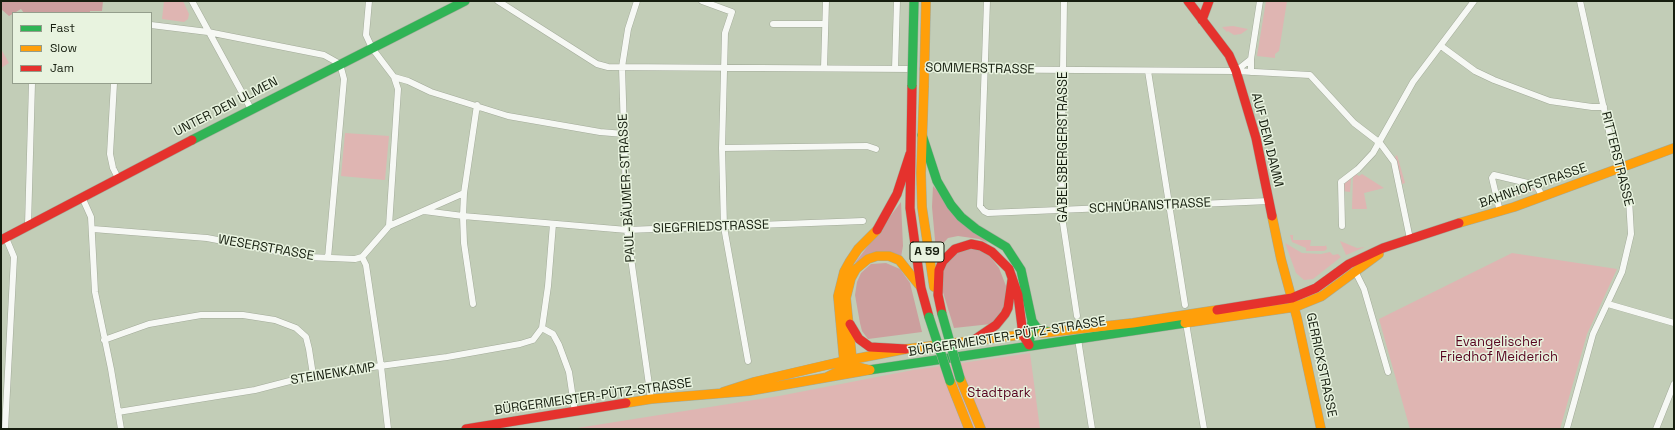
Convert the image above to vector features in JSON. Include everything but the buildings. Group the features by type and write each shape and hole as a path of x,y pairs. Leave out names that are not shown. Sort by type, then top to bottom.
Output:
{"main road":[{"name":"UNTER DEN ULMEN","path":"4,239 28,225 251,109 465,1"},
{"name":"A 59","path":"914,1 910,208 921,288 950,381 969,429"},
{"name":"A 59","path":"926,1 922,135 923,215 932,281 938,295 960,378 981,429"},
{"path":"1202,20 1209,1"},
{"name":"AUF DEM DAMM","path":"1191,2 1202,20 1229,55 1236,71 1254,131 1281,259 1293,303"},
{"path":"922,135 937,181 951,204 961,217 976,229 1006,247 1015,258 1021,270 1032,321 1037,328 1048,332"},
{"name":"BAHNHOFSTRASSE","path":"1293,303 1349,264 1410,238 1500,212 1619,170 1674,148"},
{"path":"849,361 838,311 838,296 844,272 858,249 879,227 890,208 897,194 910,154"},
{"name":"BAHNHOFSTRASSE","path":"1293,303 1322,296 1355,271 1398,243"},
{"path":"938,295 939,270 942,261 949,253 961,246 976,244 987,248 1002,259 1012,278 1028,334 1029,345"},
{"path":"849,361 846,298 851,278 856,269 868,259 877,256 889,256 899,260 921,288"},
{"path":"974,340 996,325 1005,314 1008,308 1012,278"},
{"name":"BÜRGERMEISTER-PÜTZ-STRASSE","path":"723,392 754,382 906,349 1028,334 1133,324 1293,303"},
{"name":"BÜRGERMEISTER-PÜTZ-STRASSE","path":"466,429 651,399 749,391 1029,345 1186,323 1293,303"},
{"name":"GERRICKSTRASSE","path":"1293,303 1321,429"},
{"path":"847,320 859,339 870,347 906,349"},
{"path":"1028,334 1032,321"},
{"path":"849,361 870,370"},
{"path":"827,377 849,361"}],"street":[{"path":"192,1 251,109"},
{"path":"369,1 366,36 372,48 394,77 398,89 389,226"},
{"name":"SOMMERSTRASSE","path":"498,1 597,64 608,67 1236,71 1310,75 1354,123 1380,143 1394,162 1410,238"},
{"name":"PAUL-BÄUMER-STRASSE","path":"637,1 628,28 622,67 626,230 651,399"},
{"path":"703,1 732,12 725,33 722,148 724,227 748,360"},
{"path":"824,68 826,1"},
{"path":"895,68 897,1"},
{"path":"985,70 987,1"},
{"name":"GABELSBERGERSTRASSE","path":"1064,1 1061,210 1077,316"},
{"path":"1251,72 1251,59 1260,1"},
{"path":"1342,226 1341,182 1358,169 1380,143 1413,82 1474,1"},
{"name":"RITTERSTRASSE","path":"1567,428 1593,334 1622,272 1631,234 1630,204 1619,170 1580,1"},
{"path":"152,24 208,32 324,55 340,64 344,78 328,258"},
{"path":"773,24 825,24"},
{"path":"1441,46 1475,71 1494,80 1550,101 1592,107 1604,107"},
{"path":"1236,71 1251,59"},
{"name":"SCHNÜRANSTRASSE","path":"985,70 980,206 988,213 1269,201"},
{"path":"1148,71 1185,305"},
{"path":"394,77 408,81 431,92 508,116 600,132 624,134"},
{"path":"28,225 32,84"},
{"path":"114,84 110,154 113,168 118,178"},
{"path":"473,304 464,243 463,216 464,193 477,106"},
{"path":"722,148 868,146 876,148"},
{"path":"1500,212 1492,178 1494,175 1536,186 1543,197"},
{"path":"388,429 382,366 366,266 362,257 389,226 464,193"},
{"path":"82,197 88,208 92,229 95,292 111,369 120,429"},
{"path":"422,211 463,216"},
{"name":"SIEGFRIEDSTRASSE","path":"463,216 626,230 863,221"},
{"path":"554,224 542,328 553,334 559,345 569,372 575,412"},
{"name":"WESERSTRASSE","path":"92,229 207,238 308,257 355,259 362,257"},
{"path":"4,239 14,257 5,429"},
{"path":"1355,271 1364,289 1388,372"},
{"path":"1608,304 1674,323"},
{"path":"104,340 166,320 201,315 259,318 288,324 301,332 308,343 313,375"},
{"path":"1186,323 1204,429"},
{"name":"STEINENKAMP","path":"118,412 255,390 313,375 382,366 520,344 533,340 542,328"},
{"path":"1078,339 1092,429"},
{"path":"1656,429 1674,384"}],"green space":[{"path":"164,1 183,1 189,14 188,19 184,22 162,19"},
{"path":"1266,1 1287,1 1279,51 1275,54 1275,58 1257,56"},
{"path":"1233,26 1248,29 1241,34 1234,35 1228,31 1227,32 1222,27"},
{"path":"1,49 9,63 1,68"},
{"path":"345,133 389,136 385,180 341,176"},
{"path":"1397,155 1405,183 1402,184 1395,157"},
{"path":"1356,174 1359,176 1362,174 1384,188 1364,193 1367,209 1352,209 1353,176"},
{"path":"1351,179 1350,192 1342,191 1342,185"},
{"path":"1522,184 1536,190 1513,197 1525,192"},
{"path":"1290,235 1293,235 1293,240 1311,240 1310,246 1326,245 1327,249 1324,251 1306,251 1306,248 1292,242"},
{"path":"1340,241 1357,248 1365,247 1346,255"},
{"path":"1285,243 1302,253 1321,254 1330,252 1333,255 1338,254 1341,257 1313,279 1304,280 1296,273"},
{"name":"Evangelischer Friedhof Meiderich","path":"1512,253 1617,269 1587,334 1560,429 1410,429 1379,319"},
{"name":"Stadtpark","path":"1030,353 1040,429 571,429 779,396 913,370"}],"shaded area":[{"path":"1,1 103,1 102,11 90,12 23,12 21,9 16,12 12,12 12,14 9,16 1,9"},
{"path":"933,186 988,243 979,239 958,236 948,238 936,251 932,207"},
{"path":"901,202 903,246 901,257 855,263"},
{"path":"971,247 988,254 999,268 1006,286 1005,306 991,324 954,328 940,279 949,257"},
{"path":"886,263 900,269 910,283 922,332 868,339 862,331 860,323 855,295 857,282 861,273 871,264"}],"traffic: fast":[{"path":"192,140 465,1"},
{"path":"912,85 914,1"},
{"path":"922,135 937,181 951,205 961,217 976,229 1006,247 1021,270 1032,321 1029,345"},
{"path":"942,314 960,378"},
{"path":"929,317 950,381"},
{"path":"1032,321 1037,328 1048,332"},
{"path":"869,370 1185,323"}],"traffic: slow":[{"path":"924,86 926,1"},
{"path":"924,86 921,173 922,207 934,287"},
{"path":"1459,223 1514,207 1674,148"},
{"path":"1272,216 1281,259 1297,318 1321,429"},
{"path":"870,370 857,367 844,361 838,296 844,272 850,261 858,249 877,230"},
{"path":"1185,323 1295,307 1322,296 1379,254"},
{"path":"827,377 847,367 852,359 846,298 851,278 856,269 868,259 877,256 889,256 899,260 919,285"},
{"path":"1042,333 1133,323 1217,310"},
{"path":"723,392 754,382 844,361 906,349 1028,334"},
{"path":"626,403 651,399 749,391 869,370"},
{"path":"960,378 981,429"},
{"path":"950,381 969,429"}],"traffic: jam":[{"path":"1188,1 1229,55 1236,71 1256,138 1272,216"},
{"path":"1202,20 1209,1"},
{"path":"912,85 910,208 921,288 929,317"},
{"path":"1,240 192,140"},
{"path":"877,230 897,194 910,154"},
{"path":"1217,310 1292,298 1316,288 1349,264 1383,248 1459,223"},
{"path":"942,314 938,295 939,270 943,261 955,249 971,244 981,246 992,252 1009,269 1018,295 1023,335 1029,345"},
{"path":"974,340 996,325 1005,314 1008,308 1012,280"},
{"path":"850,324 859,339 870,347 906,349"},
{"path":"466,429 626,403"}]}
